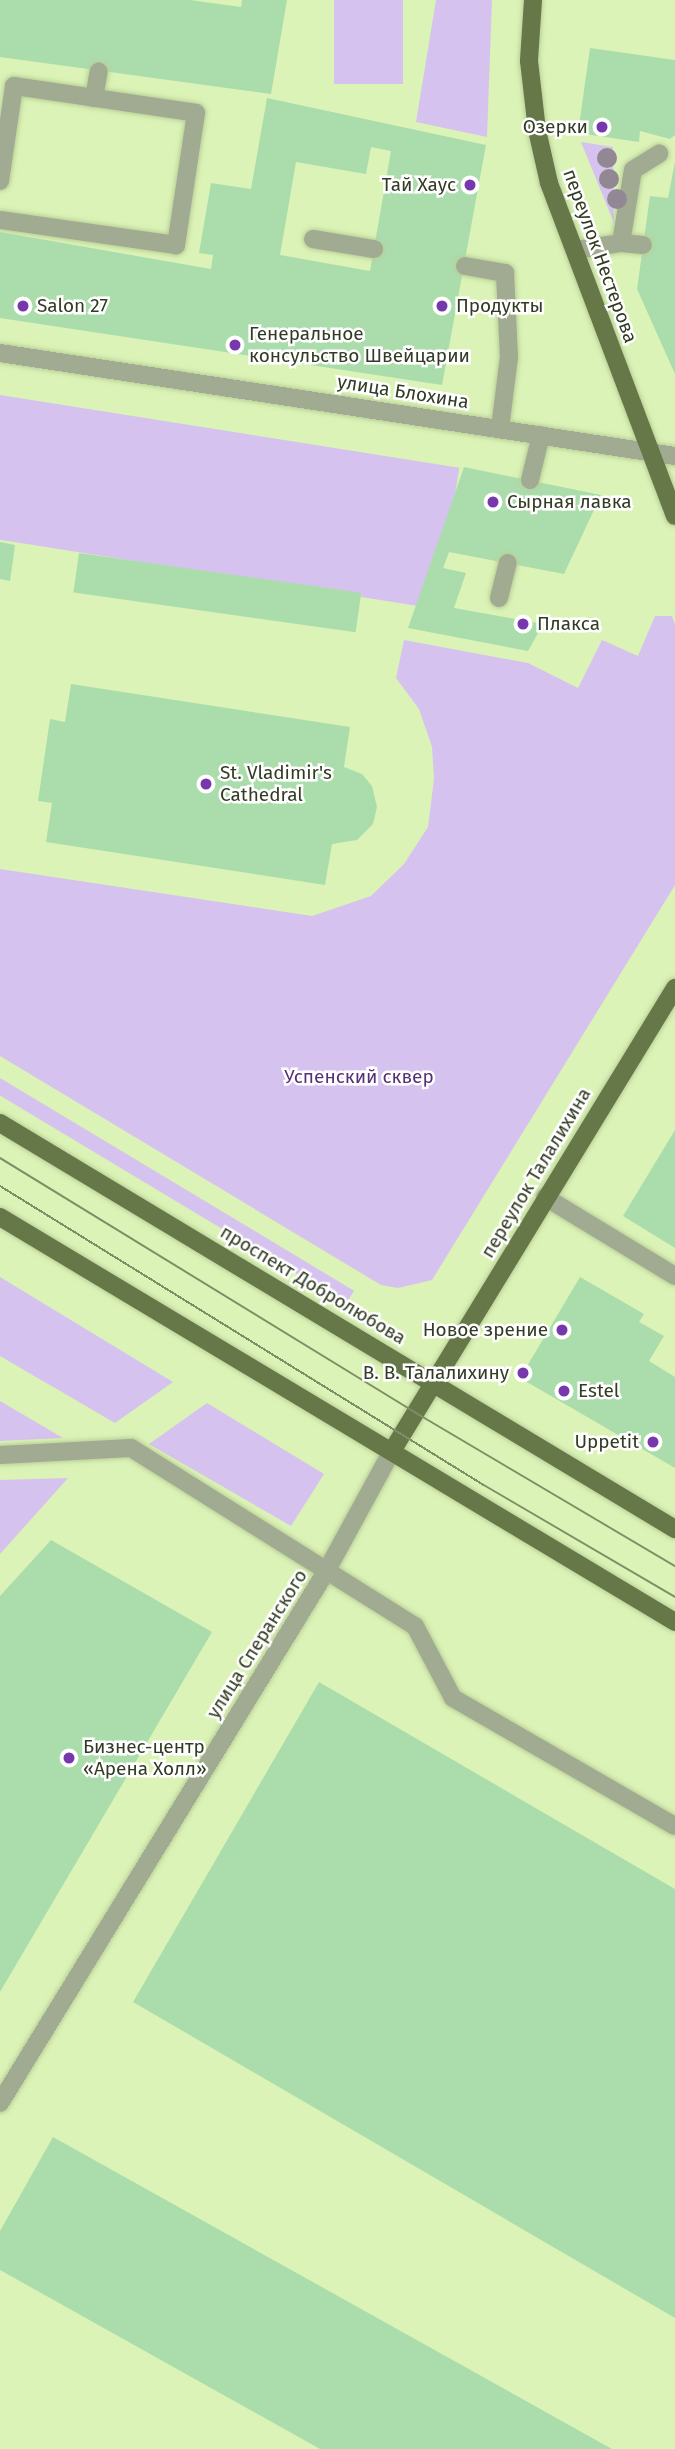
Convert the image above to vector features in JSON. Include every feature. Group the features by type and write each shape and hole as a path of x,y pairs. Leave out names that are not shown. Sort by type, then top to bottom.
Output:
{"main road":[{"name":"переулок Нестерова","path":"533,0 529,61 537,130 549,183 675,516"},
{"name":"переулок Талалихина","path":"435,1382 545,1197 675,988"},
{"name":"проспект Добролюбова","path":"0,1123 435,1382 675,1529"},
{"path":"0,1217 675,1622"},
{"name":"улица Сперанского","path":"392,1451 435,1382"}],"street":[{"path":"94,98 99,71"},
{"path":"0,181 14,86 196,113 176,245 0,220"},
{"path":"621,243 633,170 659,154"},
{"path":"313,239 374,249"},
{"path":"576,250 621,243 643,245"},
{"path":"465,265 505,273 509,357 500,428"},
{"name":"улица Блохина","path":"0,353 675,456"},
{"path":"530,480 541,435"},
{"path":"499,598 508,563"},
{"path":"545,1197 675,1276"},
{"path":"0,1455 131,1448 415,1626 453,1698 675,1826"},
{"name":"улица Сперанского","path":"0,2104 5,2085 327,1570 392,1451"}],"green space":[{"path":"334,0 403,0 403,84 334,84"},
{"path":"436,0 492,0 487,137 416,122"},
{"path":"581,142 613,147 614,223"},
{"path":"0,395 459,468 437,609 0,540"},
{"name":"Успенский сквер","path":"655,616 672,616 675,625 675,885 432,1280 398,1288 381,1285 0,1056 0,869 312,916 371,896 404,864 428,827 434,779 432,747 419,709 396,678 404,640 528,663 578,688 602,640 638,656"},
{"path":"0,1078 354,1291 346,1304 0,1095"},
{"path":"0,1277 173,1382 115,1423 0,1356"},
{"path":"0,1401 63,1438 0,1441"},
{"path":"207,1403 324,1474 291,1526 149,1444"},
{"path":"68,1478 0,1554 0,1480"}],"building":[{"path":"0,0 190,0 241,7 242,0 287,0 271,94 0,57"},
{"path":"590,48 675,60 675,135 670,139 640,131 639,142 578,133"},
{"path":"267,98 486,145 442,385 0,318 0,232 211,269 213,255 199,253 211,183 251,189","holes":["371,147 391,151 370,271 280,255 296,162 366,174"]},
{"path":"675,162 675,374 637,289 650,196 668,198"},
{"path":"464,467 601,495 564,574 449,552 443,568 466,573 454,608 543,624 528,651 408,628"},
{"path":"0,542 15,545 10,581 0,579"},
{"path":"79,553 361,593 356,632 73,593"},
{"name":"St. Vladimir's Cathedral","path":"71,684 350,727 344,767 362,774 372,786 377,807 373,824 357,840 332,844 325,885 46,842 52,803 38,801 50,719 65,722"},
{"path":"675,1130 675,1248 623,1216"},
{"path":"580,1277 644,1314 639,1322 664,1336 649,1361 675,1377 675,1468 520,1378"},
{"name":"Бизнес-центр «Арена Холл»","path":"51,1540 212,1632 0,1992 0,1596"},
{"path":"319,1682 675,1889 675,2318 133,2002"},
{"path":"53,2137 612,2449 320,2449 0,2270 0,2231"}],"tram line":[{"path":"0,1158 416,1413 675,1566"},
{"path":"0,1186 482,1484 675,1597"}],"place":[{"name":"Озерки","path":"602,127"},
{"name":"Тай Хаус","path":"470,185"},
{"name":"Salon 27","path":"23,306"},
{"name":"Продукты","path":"442,306"},
{"name":"Генеральное консульство Швейцарии","path":"235,345"},
{"name":"Сырная лавка","path":"493,502"},
{"name":"Плакса","path":"523,624"},
{"name":"St. Vladimir's Cathedral","path":"206,784"},
{"name":"Новое зрение","path":"562,1330"},
{"name":"В. В. Талалихину","path":"523,1373"},
{"name":"Estel","path":"564,1391"},
{"name":"Uppetit","path":"653,1442"},
{"name":"Бизнес-центр «Арена Холл»","path":"69,1758"}]}
